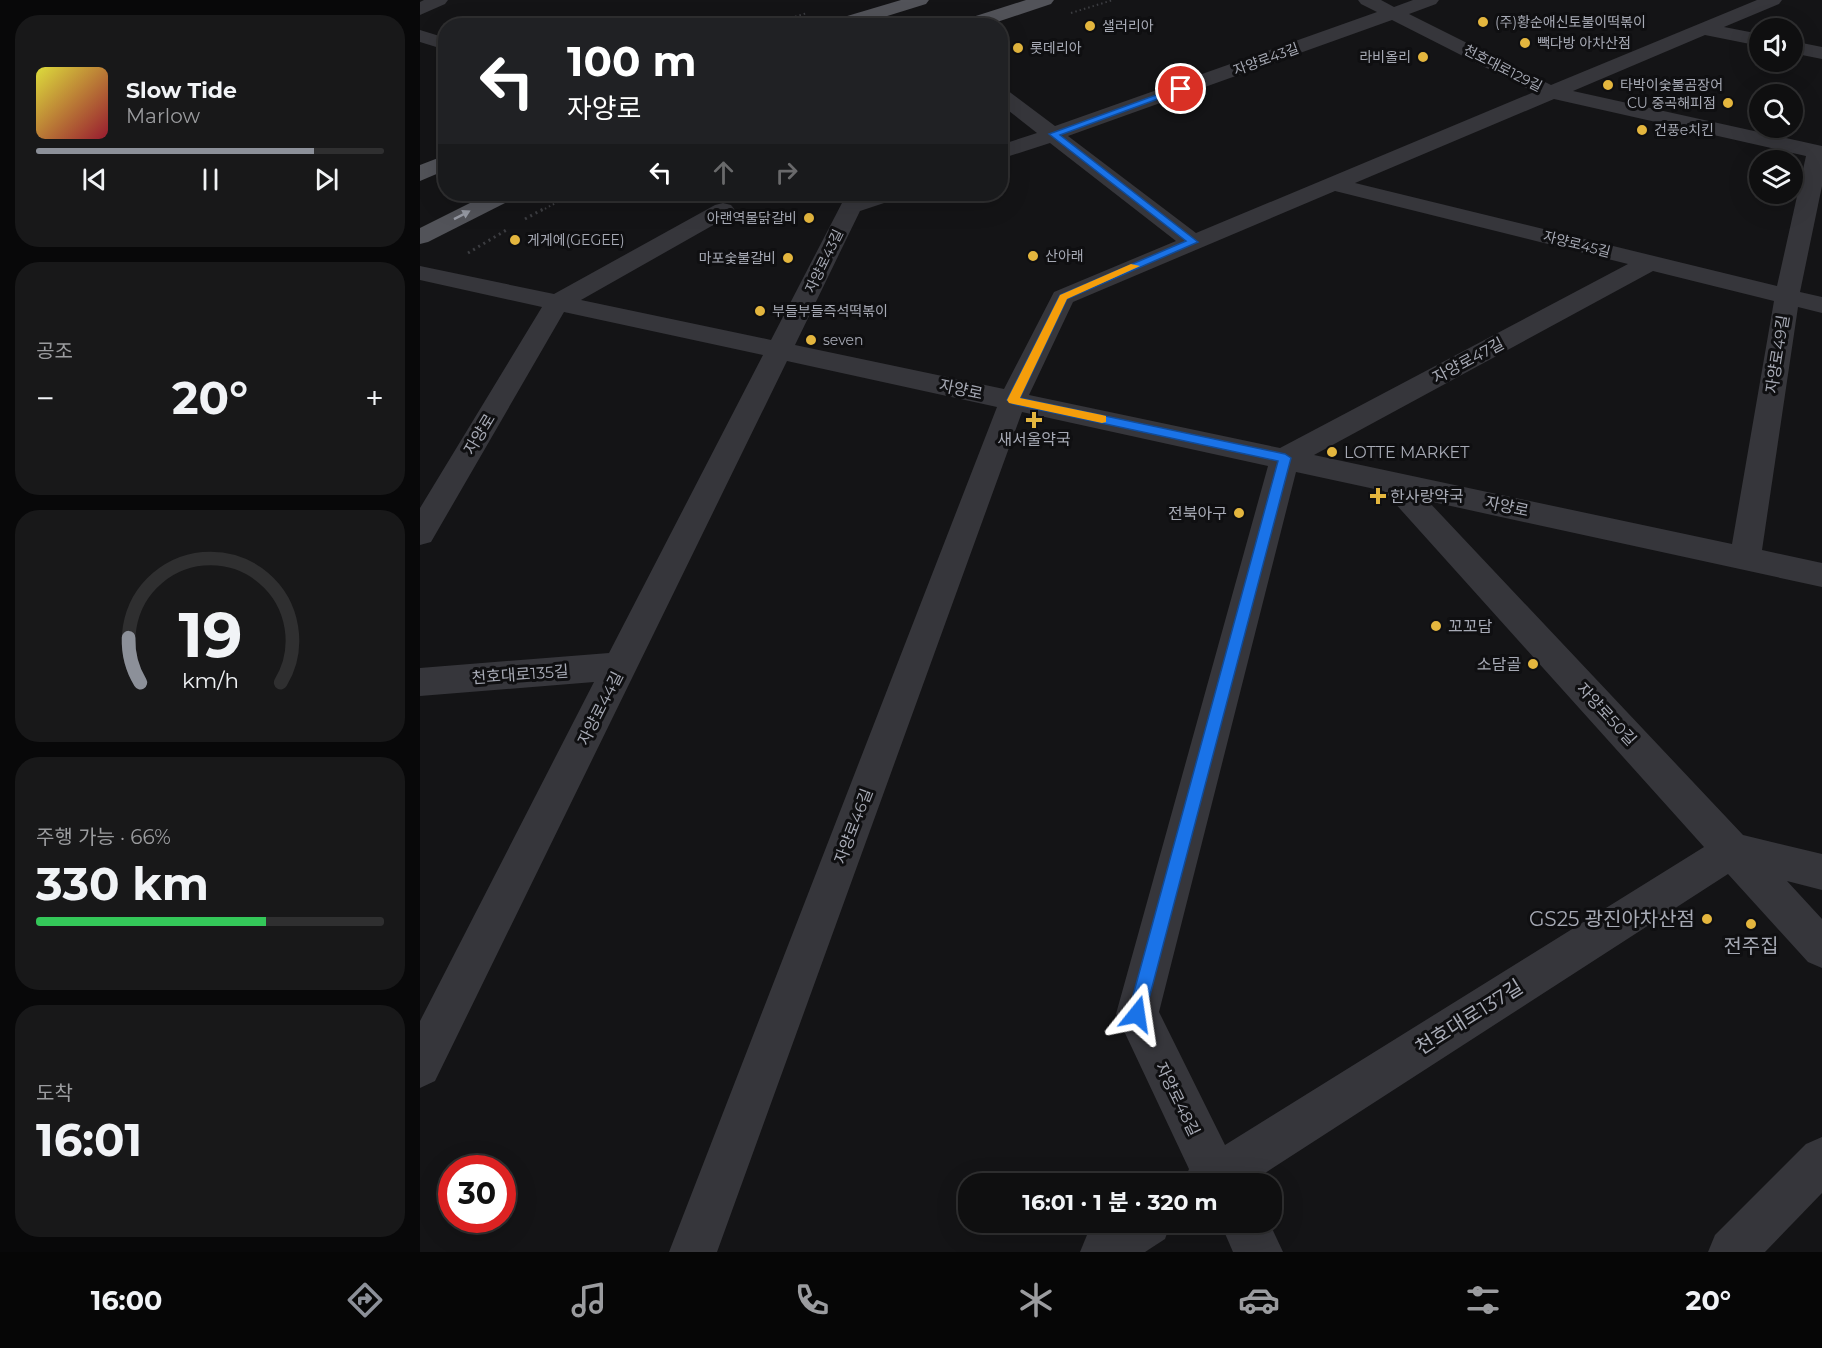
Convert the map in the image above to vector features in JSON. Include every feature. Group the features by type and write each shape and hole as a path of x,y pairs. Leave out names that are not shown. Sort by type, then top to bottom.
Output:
{"main road":[{"path":"860,18 920,0"},
{"path":"989,18 1046,0"},
{"path":"420,174 438,165"},
{"path":"420,237 491,201"}],"street":[{"path":"420,9 439,0"},
{"name":"천호대로129길","path":"1367,0 1549,92 1820,152"},
{"name":"자양로43길","path":"1008,150 1430,0"},
{"path":"1013,400 1063,297 1773,0"},
{"path":"1703,29 1749,38"},
{"path":"420,36 438,42"},
{"path":"1803,49 1822,53"},
{"path":"1008,100 1193,242"},
{"name":"자양로49길","path":"1745,558 1787,296 1820,152"},
{"name":"자양로45길","path":"1332,183 1822,305"},
{"name":"자양로43길","path":"780,350 852,206 867,201"},
{"path":"557,303 723,210"},
{"name":"자양로47길","path":"1285,458 1651,262"},
{"name":"자양로","path":"425,274 1822,575"},
{"name":"자양로","path":"420,534 557,303"},
{"name":"자양로44길","path":"420,1066 780,350"},
{"name":"자양로46길","path":"693,1252 1013,400"},
{"name":"자양로48길","path":"1210,1173 1137,1014 1285,458"},
{"name":"자양로50길","path":"1392,481 1822,948"},
{"name":"천호대로135길","path":"420,682 621,666"},
{"path":"1732,850 1822,872"},
{"name":"천호대로137길","path":"1227,1173 1732,850"},
{"path":"1732,1252 1822,1160"},
{"path":"1104,1252 1132,1233"},
{"path":"1249,1233 1259,1252"}],"path":[{"path":"519,222 559,201"},
{"path":"425,274 509,228"}],"slow traffic":[{"path":"1102,419 1013,400 1063,297 1135,266"}],"place":[{"name":"(주)황순애신토불이떡볶이","path":"1483,22"},
{"name":"샐러리아","path":"1090,26"},
{"name":"빽다방 아차산점","path":"1525,43"},
{"name":"롯데리아","path":"1018,48"},
{"name":"라비올리","path":"1423,57"},
{"name":"타박이숯불곰장어","path":"1608,85"},
{"name":"CU 중곡해피점","path":"1728,103"},
{"name":"건풍e치킨","path":"1642,130"},
{"name":"아랜역물닭갈비","path":"809,218"},
{"name":"게게에(GEGEE)","path":"515,240"},
{"name":"산아래","path":"1033,256"},
{"name":"마포숯불갈비","path":"788,258"},
{"name":"부들부들즉석떡볶이","path":"760,311"},
{"name":"seven","path":"811,340"},
{"name":"새서울약국","path":"1034,420"},
{"name":"LOTTE MARKET","path":"1332,452"},
{"name":"한사랑약국","path":"1378,496"},
{"name":"전북아구","path":"1239,513"},
{"name":"꼬꼬담","path":"1436,626"},
{"name":"소담골","path":"1533,664"},
{"name":"GS25 광진아차산점","path":"1707,919"},
{"name":"전주집","path":"1751,924"}],"route":[{"path":"1137,1014 1285,458 1013,400 1063,297 1193,242 1054,134 1181,89"}]}
